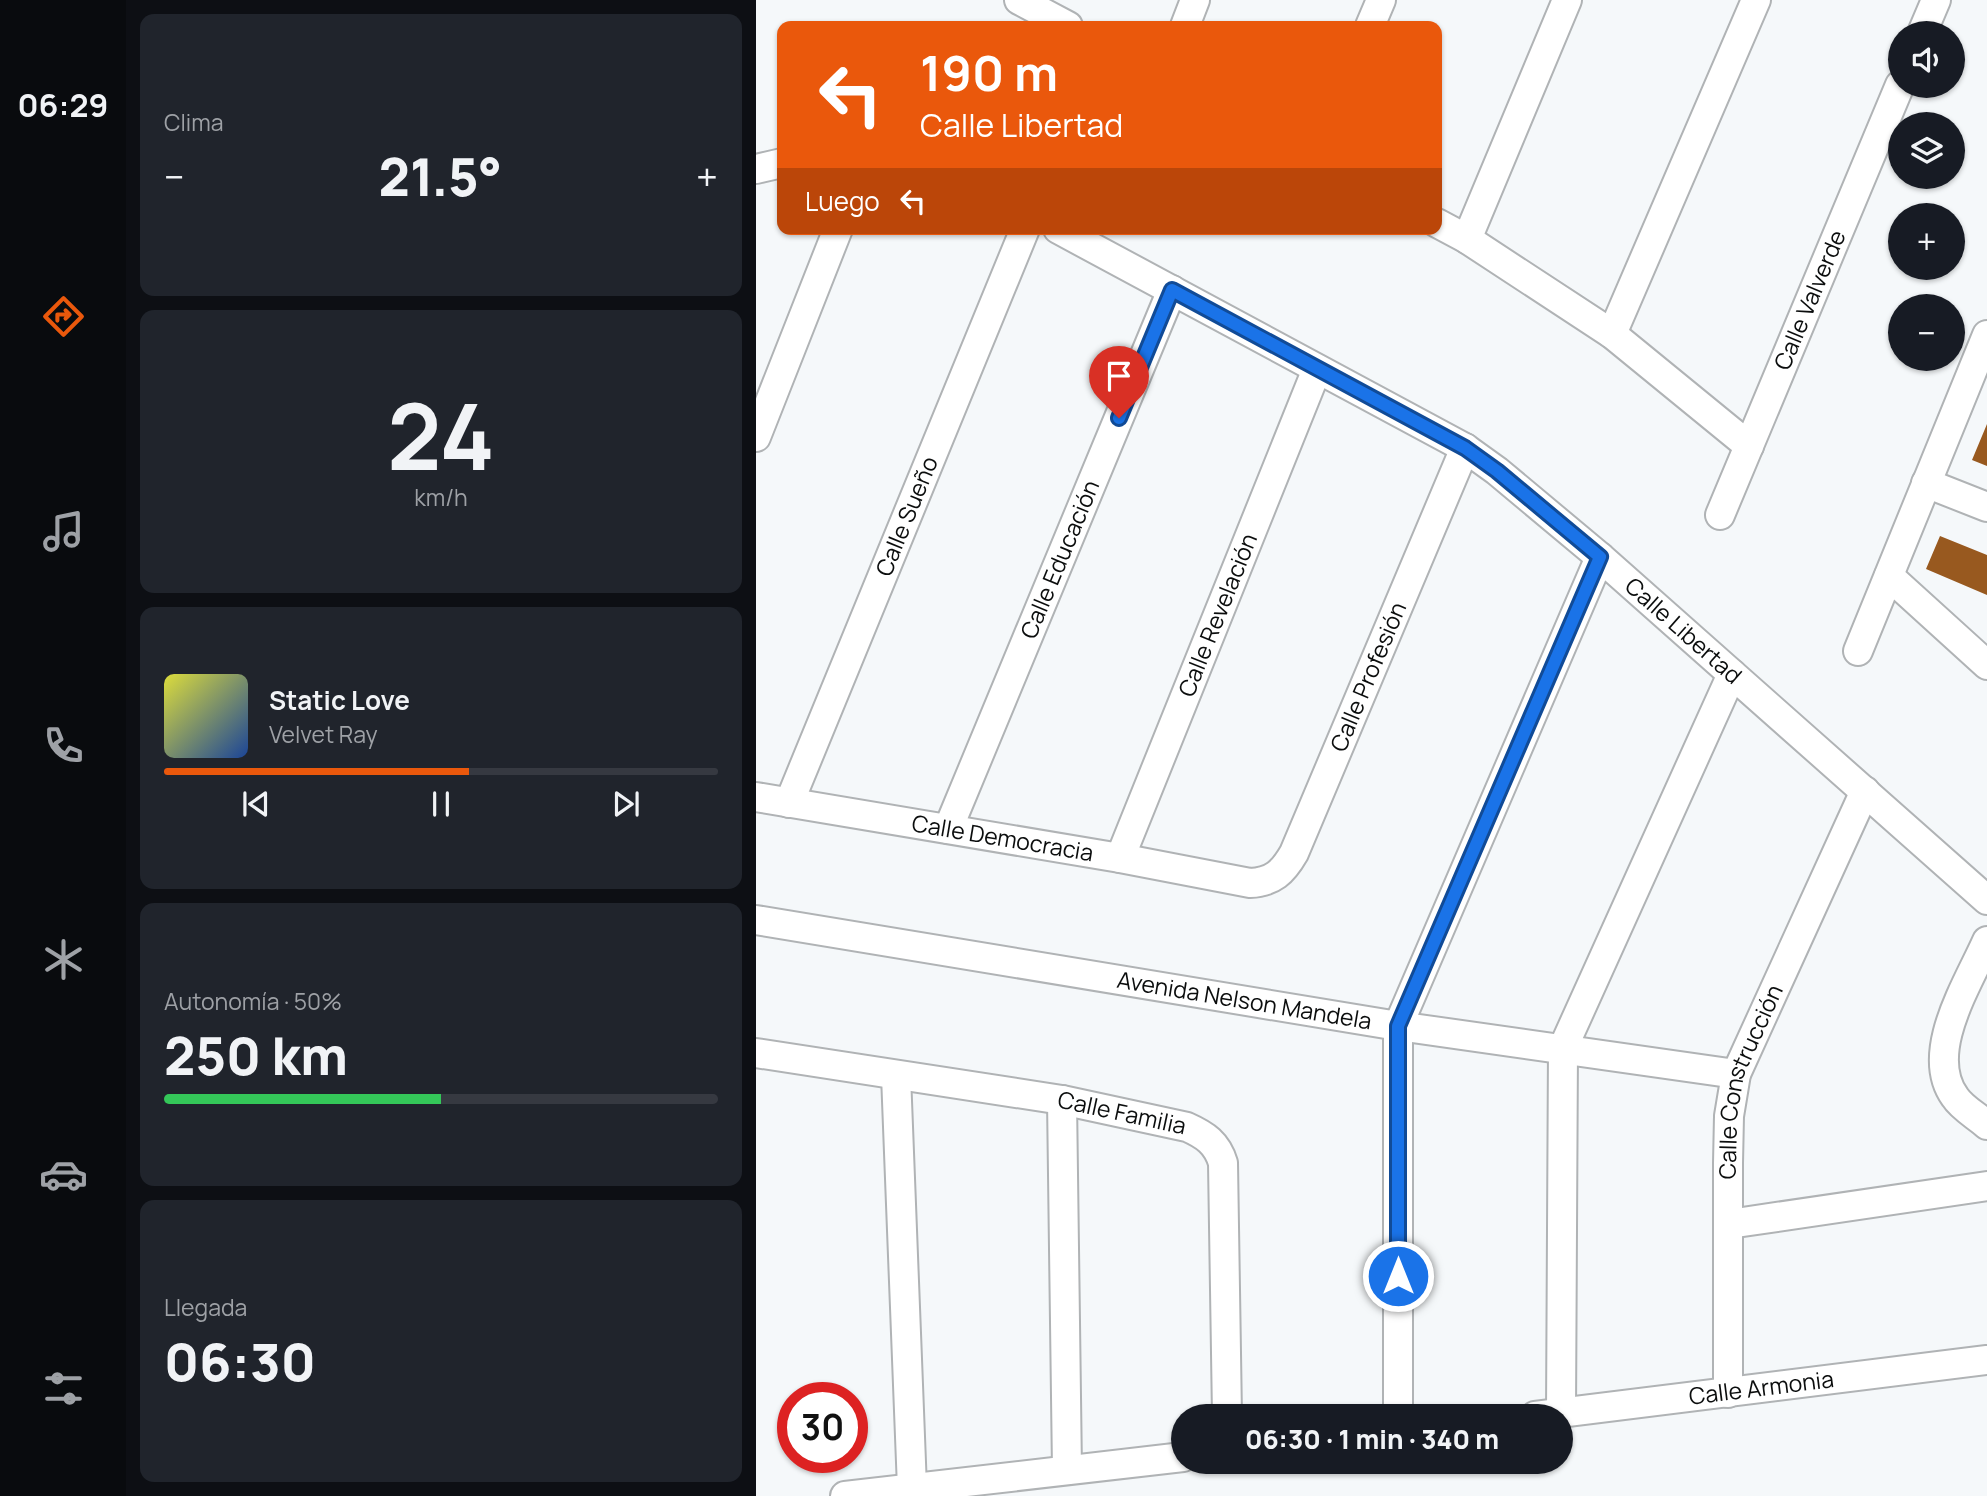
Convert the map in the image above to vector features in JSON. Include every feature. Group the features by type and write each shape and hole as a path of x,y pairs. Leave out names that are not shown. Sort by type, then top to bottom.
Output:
{"street":[{"path":"1018,0 1058,21"},
{"path":"1187,21 1195,0"},
{"path":"1372,21 1381,0"},
{"path":"1466,239 1567,0"},
{"path":"1612,334 1756,0"},
{"path":"1927,21 1936,0"},
{"name":"Calle Valverde","path":"1720,515 1895,98"},
{"path":"756,169 777,164"},
{"path":"1442,226 1612,334 1749,446"},
{"path":"756,437 836,235"},
{"name":"Calle Sueño","path":"789,803 1023,235"},
{"name":"Calle Libertad","path":"1069,235 1465,448 1497,471 1600,557 1987,900"},
{"name":"Calle Educación","path":"948,829 1172,290"},
{"path":"1858,651 1987,335"},
{"name":"Calle Revelación","path":"1120,858 1317,369"},
{"name":"Calle Profesión","path":"1250,883 1263,883 1275,877 1285,868 1294,853 1465,448"},
{"path":"1926,483 1987,507"},
{"path":"1398,1404 1398,1026 1600,557"},
{"path":"1888,576 1987,665"},
{"path":"1548,1404 1563,1048 1732,674"},
{"name":"Calle Construcción","path":"1728,1393 1729,1116 1736,1074 1864,791"},
{"name":"Calle Democracia","path":"756,797 1120,858 1250,883"},
{"name":"Avenida Nelson Mandela","path":"756,920 1398,1026 1736,1074"},
{"path":"1987,941 1945,1036 1942,1056 1944,1078 1955,1098 1987,1125"},
{"name":"Calle Familia","path":"756,1053 1062,1100 1187,1127 1213,1142 1223,1163 1227,1404"},
{"path":"896,1074 912,1488"},
{"path":"1062,1100 1067,1470"},
{"path":"1729,1224 1987,1186"},
{"name":"Calle Armonia","path":"1573,1411 1987,1360"},
{"path":"845,1496 1171,1458"}],"building":[{"path":"1987,424 1987,466 1972,460"},
{"path":"1940,536 1987,555 1987,595 1926,569"}],"route":[{"path":"1119,418 1172,290 1465,448 1497,471 1600,557 1398,1026 1398,1276"}]}
